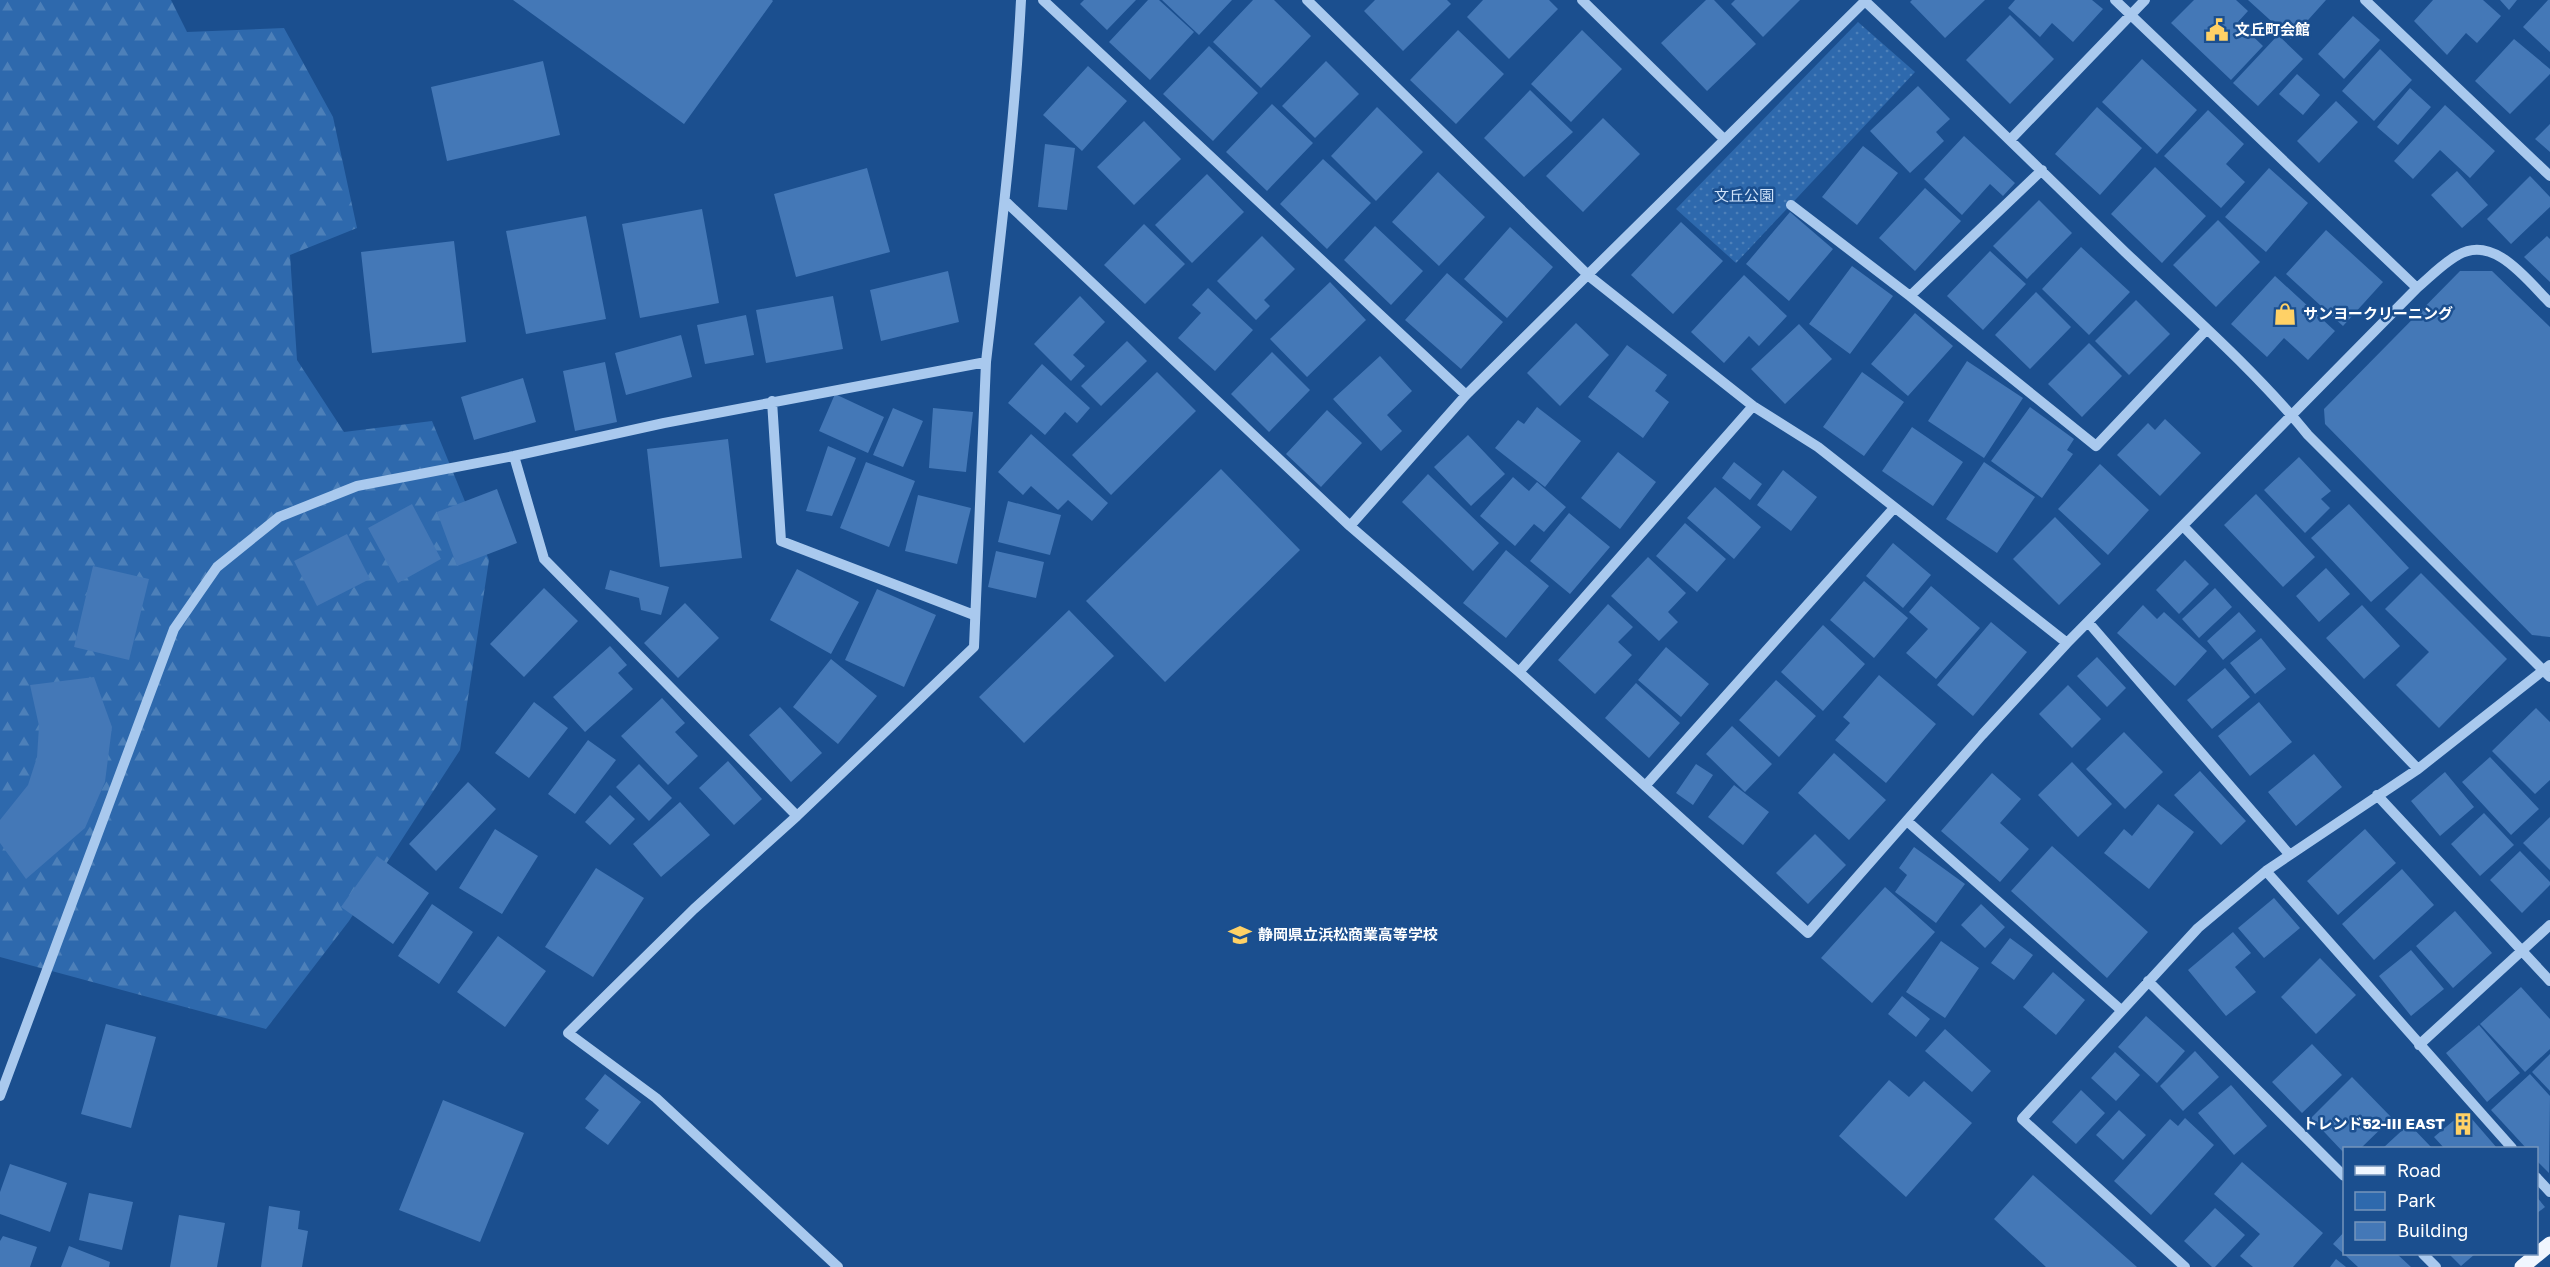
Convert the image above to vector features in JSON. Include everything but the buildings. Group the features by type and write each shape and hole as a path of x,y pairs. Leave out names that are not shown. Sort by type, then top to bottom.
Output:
{"main road":[{"path":"2538,1254 2550,1244"},
{"path":"2522,1267 2537,1255"}],"street":[{"path":"838,1267 656,1098 568,1033 694,909 797,816 974,647 986,362 1017,80 1021,0"},
{"path":"1043,0 1466,395"},
{"path":"1307,0 1589,276 1753,406 1818,447 2067,643"},
{"path":"1582,0 1724,139"},
{"path":"2115,0 2418,288"},
{"path":"2011,139 2145,0"},
{"path":"2365,0 2550,176"},
{"path":"1350,526 1466,395 1865,1 2011,139 2206,330 2308,435 2548,671 2418,769 2289,854 2198,928 2022,1119 2185,1267"},
{"path":"1910,296 2042,170"},
{"path":"1005,201 1350,526 1519,672 1808,933 2067,643 2418,288 2458,254 2484,249 2501,256 2550,303"},
{"path":"1791,205 1910,296 2096,446 2206,330"},
{"path":"0,1096 174,629 216,567 279,517 357,486 514,456 772,401 986,362"},
{"path":"772,401 781,541 974,615"},
{"path":"1519,672 1753,406"},
{"path":"514,456 544,559 797,816"},
{"path":"1646,785 1893,507"},
{"path":"2184,527 2418,769"},
{"path":"2088,622 2289,854"},
{"path":"2377,795 2550,981"},
{"path":"1907,821 2121,1010"},
{"path":"2266,871 2510,1147"},
{"path":"2419,1045 2550,925"},
{"path":"2148,981 2343,1175"},
{"path":"2538,1179 2550,1192"},
{"path":"2424,1255 2436,1267"}],"green space":[{"path":"0,0 171,0 187,32 284,28 333,117 357,228 290,255 297,360 344,432 432,421 489,560 460,750 349,921 266,1029 0,957"},
{"name":"文丘公園","path":"1858,22 1915,72 1736,263 1676,209"}],"place":[{"name":"文丘町会館","path":"2217,30"},
{"name":"サンヨークリーニング","path":"2285,314"},
{"name":"静岡県立浜松商業高等学校","path":"1240,935"},
{"name":"トレンド52-III EAST","path":"2463,1124"}]}
